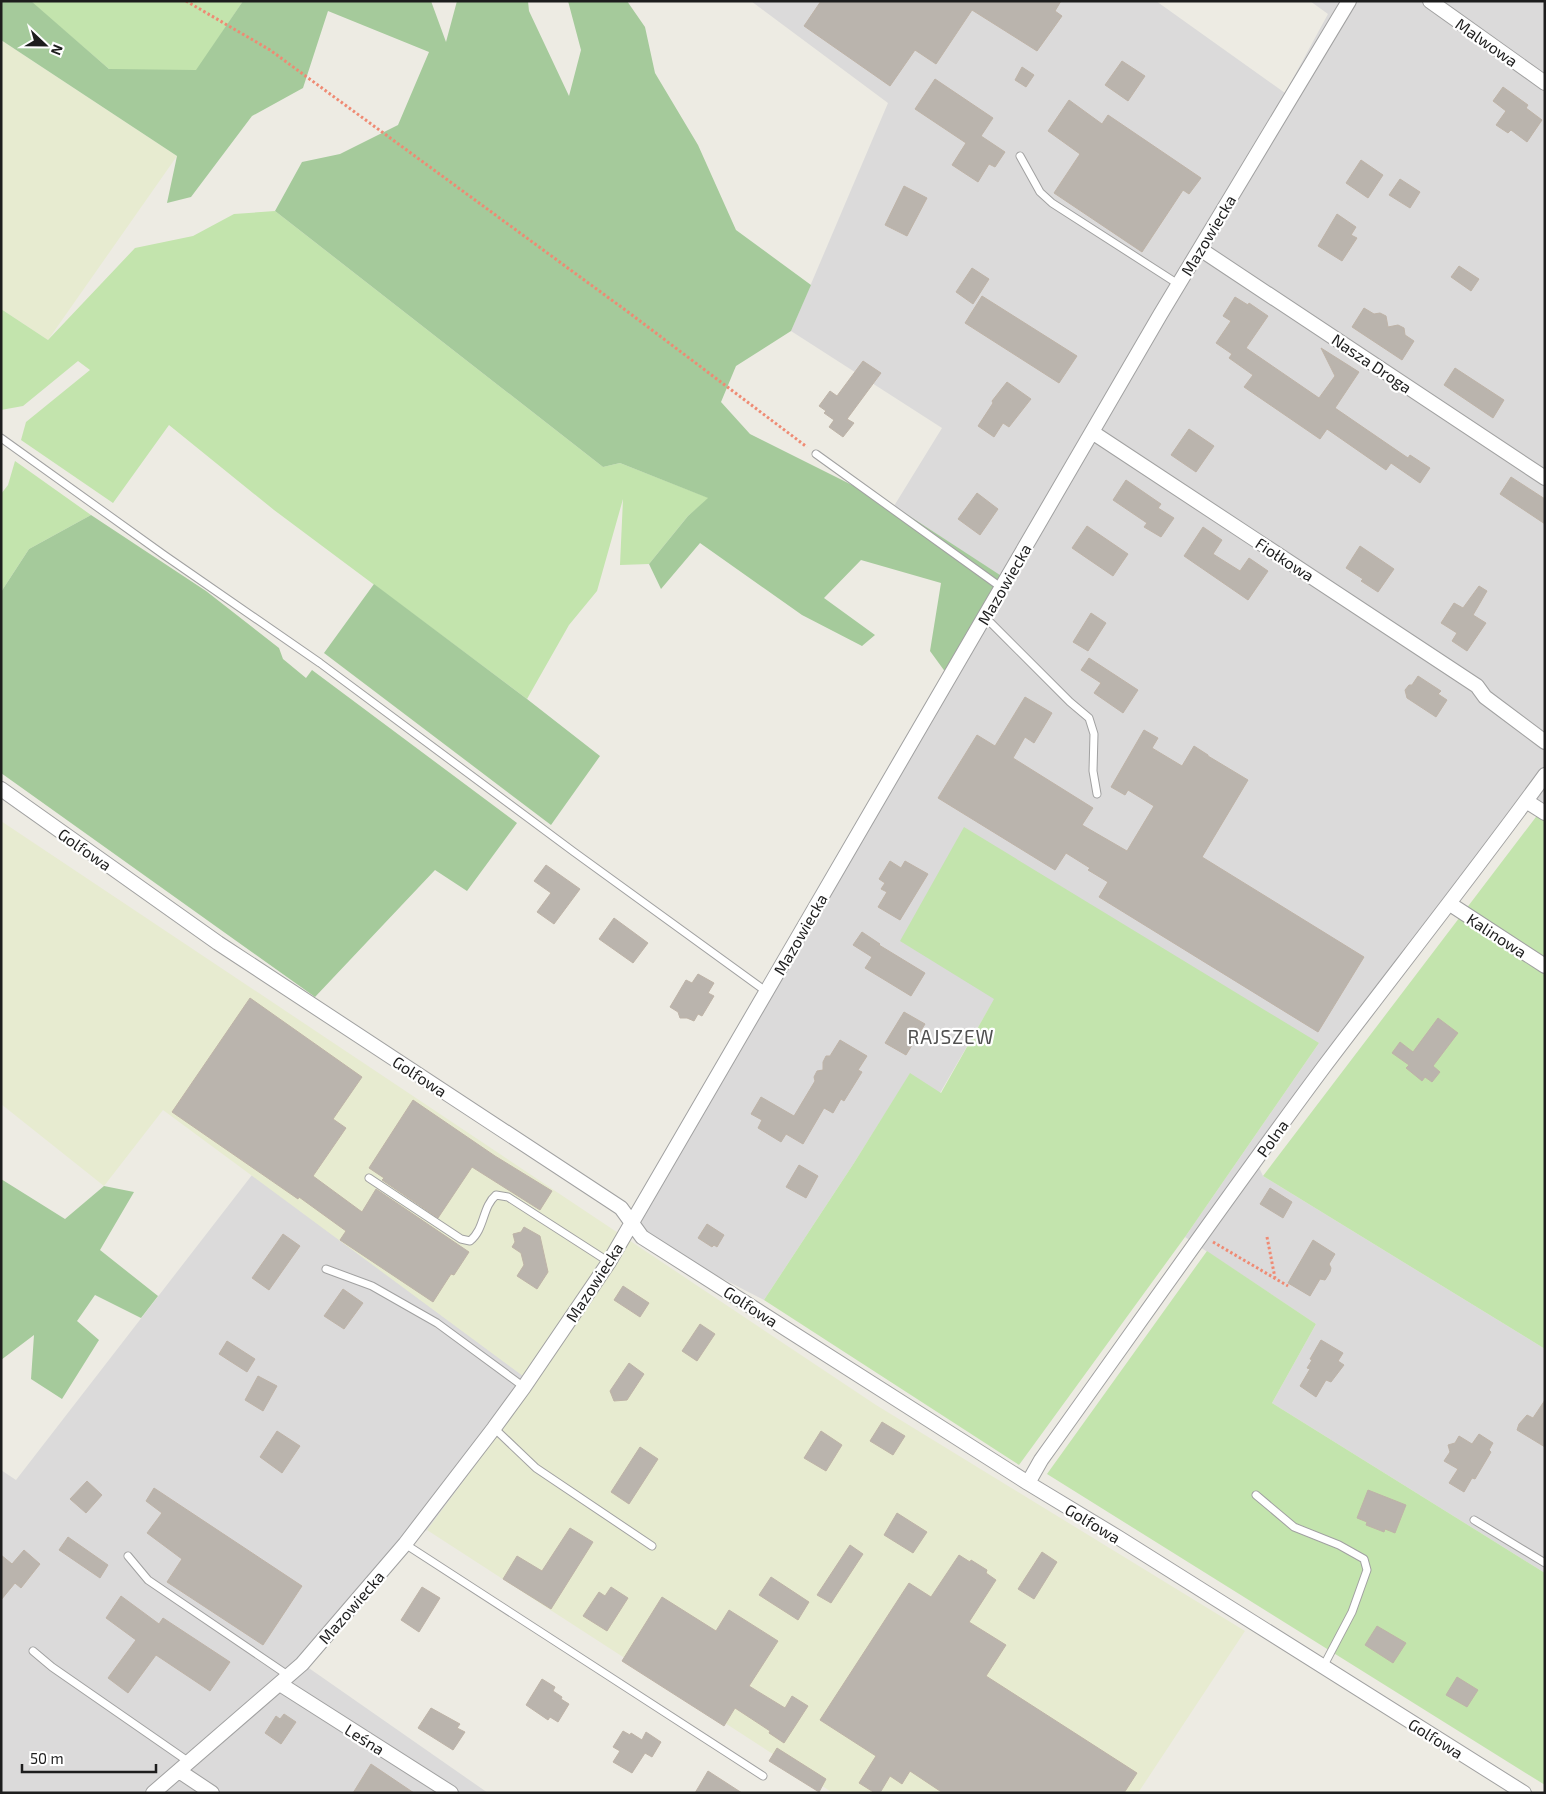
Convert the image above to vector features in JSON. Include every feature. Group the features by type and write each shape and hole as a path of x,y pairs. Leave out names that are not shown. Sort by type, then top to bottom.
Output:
{"street":[{"name":"Mazowiecka","path":"153,1793 302,1664 405,1544 494,1428 609,1262 1178,284 1349,1"},
{"name":"Malwowa","path":"1430,1 1545,83"},
{"name":"Nasza Droga","path":"1200,249 1545,478"},
{"name":"Fiołkowa","path":"1092,432 1477,686 1485,697 1545,742"},
{"name":"Polna","path":"1028,1483 1041,1460 1202,1235 1386,985 1450,904 1545,775"},
{"name":"Golfowa","path":"1,789 218,943 620,1208 642,1236 1028,1483 1119,1538 1524,1793"},
{"path":"1526,801 1545,813"},
{"name":"Kalinowa","path":"1450,904 1545,966"},
{"name":"Leśna","path":"284,1680 451,1793"},
{"path":"185,1767 212,1793"}],"lane":[{"path":"1020,156 1040,192 1052,203 1178,284"},
{"path":"1,438 164,555 320,663 566,846 767,992"},
{"path":"816,454 1002,588"},
{"path":"985,617 1070,702 1090,718 1094,734 1093,771 1097,794"},
{"path":"369,1178 461,1239 470,1241 479,1230 489,1201 496,1195 508,1197 609,1262"},
{"path":"326,1269 372,1286 437,1323 524,1387"},
{"path":"494,1428 536,1468 652,1546"},
{"path":"1256,1495 1294,1527 1338,1544 1364,1560 1368,1570 1352,1612 1323,1667"},
{"path":"1474,1520 1545,1563"},
{"path":"405,1544 763,1776"},
{"path":"128,1556 148,1580 284,1680"},
{"path":"33,1651 185,1767"}],"path":[{"path":"186,1 270,50 628,312 816,454"},
{"path":"1202,1235 1288,1286"},
{"path":"1267,1237 1275,1279"}],"shaded area":[{"path":"751,1 1156,1 1285,93 1328,14 1310,1 1545,1 1545,811 1521,795 1253,1155 1263,1176 1545,1349 1545,1573 1272,1403 1316,1324 1185,1237 1319,1043 995,998 940,1093 910,1074 764,1300 622,1227 1002,577 894,506 942,428 791,331 888,103"},
{"path":"252,1175 536,1385 427,1530 405,1544 303,1664 488,1793 1,1793 1,1470 16,1480"}],"green space":[{"path":"1,1 31,1 109,69 196,70 243,1 431,1 446,42 457,1 528,1 529,11 569,96 581,50 568,1 627,1 645,27 655,73 698,145 736,230 811,285 791,331 736,366 721,402 750,434 894,506 1003,577 946,673 930,651 941,583 861,560 824,598 875,635 862,646 802,615 700,543 661,589 649,564 688,516 708,498 620,463 603,467 275,211 302,162 340,154 398,125 429,52 328,11 303,88 252,116 191,197 167,203 177,156 1,40"},
{"path":"30,1 243,1 197,70 166,78 109,69"},
{"path":"1,40 177,156 48,340 1,309"},
{"path":"275,211 603,467 620,463 709,498 688,516 649,564 620,565 623,499 597,591 569,625 527,699 274,510 169,425 113,503 21,440 26,422 90,370 78,361 23,406 1,410 1,309 48,340 135,248 193,236 234,214"},
{"path":"15,461 91,515 29,549 1,592 1,494 8,485"},
{"path":"91,515 206,591 279,648 283,659 306,678 312,670 517,823 467,891 435,870 315,997 1,773 1,592 29,549"},
{"path":"374,584 600,756 551,825 324,653"},
{"path":"1542,809 1545,811 1545,1349 1263,1176"},
{"path":"1,821 876,1405 1245,1631 1138,1793 833,1793 427,1530 535,1385 163,1110 104,1186 1,1104"},
{"path":"964,827 1319,1043 1185,1237 1019,1465 764,1300 854,1163 910,1073 941,1093 994,999 900,941"},
{"path":"1,1179 65,1219 104,1186 134,1192 100,1250 158,1296 141,1318 95,1295 77,1321 99,1340 62,1399 31,1379 34,1335 1,1360"},
{"path":"1207,1251 1316,1324 1272,1403 1545,1573 1545,1785 1047,1474"}],"building":[{"path":"821,1 1061,1 1055,11 1062,16 1037,51 972,10 936,64 915,50 890,86 804,26"},
{"path":"1122,61 1145,76 1128,101 1105,85"},
{"path":"1022,67 1034,75 1026,87 1015,80"},
{"path":"935,79 993,118 981,136 1005,152 995,167 989,164 978,182 952,165 966,143 915,109"},
{"path":"1503,87 1528,105 1526,108 1542,120 1527,142 1511,130 1508,133 1496,125 1506,111 1493,101"},
{"path":"1069,100 1102,124 1108,115 1201,178 1189,194 1183,190 1142,252 1054,193 1080,154 1048,131"},
{"path":"1361,160 1383,175 1368,198 1346,183"},
{"path":"1400,179 1420,192 1410,208 1389,195"},
{"path":"904,186 927,198 907,236 885,225"},
{"path":"1337,214 1356,227 1351,235 1357,238 1342,261 1318,246"},
{"path":"1459,266 1479,279 1471,291 1451,277"},
{"path":"972,268 989,279 973,304 956,292"},
{"path":"982,296 1077,356 1059,383 965,323"},
{"path":"1235,297 1248,305 1249,303 1268,316 1246,348 1319,398 1335,376 1321,348 1359,372 1335,408 1408,458 1410,455 1430,468 1420,483 1391,463 1386,470 1327,429 1320,439 1244,387 1253,375 1229,358 1232,354 1216,343 1231,321 1223,316"},
{"path":"1364,308 1374,314 1380,313 1386,316 1388,327 1398,325 1404,328 1405,335 1414,341 1402,360 1352,327"},
{"path":"863,361 881,373 847,419 854,423 843,437 829,427 834,420 824,413 826,411 819,406 830,391 837,396"},
{"path":"1455,368 1504,400 1493,418 1444,385"},
{"path":"1007,382 1031,399 1009,427 1003,423 994,437 978,426 993,403 992,401"},
{"path":"1189,429 1214,446 1196,472 1171,455"},
{"path":"1511,477 1545,499 1545,524 1500,494"},
{"path":"1126,480 1161,504 1158,508 1174,518 1161,537 1144,527 1147,523 1113,500"},
{"path":"977,493 998,509 980,535 958,519"},
{"path":"1087,526 1128,554 1113,576 1072,548"},
{"path":"1203,527 1222,540 1213,554 1240,571 1249,558 1268,571 1248,600 1184,556"},
{"path":"1360,546 1394,569 1378,592 1346,568"},
{"path":"1479,586 1487,591 1473,615 1486,623 1467,651 1452,641 1457,633 1441,623 1454,603 1463,608"},
{"path":"1091,613 1106,623 1088,651 1073,642"},
{"path":"1089,658 1138,690 1123,713 1094,693 1101,683 1081,670"},
{"path":"1418,676 1441,691 1438,694 1447,700 1436,717 1407,698 1405,690 1409,685 1412,685"},
{"path":"1025,697 1052,713 1034,743 1025,737 1013,758 1093,808 1082,825 1127,851 1154,806 1128,790 1125,795 1111,787 1144,730 1158,738 1152,748 1182,766 1194,746 1248,780 1202,857 1364,957 1318,1032 1099,897 1108,882 1066,853 1055,870 938,798 977,735 995,746"},
{"path":"890,861 901,868 905,861 928,874 900,920 878,907 887,892 881,889 885,883 879,879"},
{"path":"546,865 580,889 554,924 537,912 551,893 534,881"},
{"path":"614,918 648,943 633,963 599,939"},
{"path":"862,932 879,945 925,973 911,996 865,968 872,957 853,945"},
{"path":"698,974 714,983 708,993 714,996 702,1016 698,1014 694,1021 680,1018 678,1012 670,1007 686,980 692,983"},
{"path":"250,998 362,1077 333,1119 346,1128 313,1176 362,1212 376,1189 469,1252 454,1275 451,1274 433,1302 340,1240 346,1231 299,1197 298,1199 172,1112"},
{"path":"904,1012 925,1024 906,1055 885,1043"},
{"path":"1438,1018 1458,1033 1433,1066 1440,1072 1432,1082 1425,1077 1422,1081 1406,1068 1409,1065 1392,1053 1400,1042 1413,1052"},
{"path":"840,1040 867,1056 858,1070 862,1072 844,1101 841,1099 833,1113 824,1108 803,1144 786,1134 781,1142 758,1128 762,1120 751,1114 761,1097 794,1116 815,1081 814,1077 817,1071 823,1070 823,1062 826,1056 830,1056"},
{"path":"413,1100 495,1156 552,1191 540,1210 472,1167 438,1218 382,1180 384,1178 369,1168"},
{"path":"799,1165 818,1176 806,1198 786,1187"},
{"path":"1270,1188 1292,1202 1283,1218 1260,1204"},
{"path":"707,1224 724,1235 717,1247 714,1245 712,1247 698,1238"},
{"path":"524,1227 540,1236 548,1272 537,1289 517,1276 524,1265 521,1253 512,1247 515,1242 513,1234 521,1232"},
{"path":"283,1234 300,1246 269,1290 252,1278"},
{"path":"1313,1240 1335,1254 1329,1264 1330,1272 1325,1280 1320,1279 1310,1296 1288,1283"},
{"path":"623,1286 649,1303 640,1317 614,1300"},
{"path":"343,1289 363,1303 344,1329 324,1316"},
{"path":"700,1324 715,1334 697,1361 682,1351"},
{"path":"1321,1340 1343,1353 1338,1361 1344,1365 1331,1382 1326,1380 1316,1397 1300,1386 1310,1369 1307,1368 1312,1360 1310,1359"},
{"path":"227,1341 255,1359 247,1372 219,1354"},
{"path":"629,1363 644,1374 627,1400 614,1401 610,1391"},
{"path":"258,1376 277,1386 263,1411 245,1400"},
{"path":"1545,1400 1545,1447 1517,1430 1519,1424 1527,1415 1533,1418"},
{"path":"882,1422 905,1436 893,1455 870,1441"},
{"path":"277,1431 300,1446 282,1473 260,1457"},
{"path":"821,1431 842,1445 826,1471 804,1458"},
{"path":"1479,1434 1493,1443 1489,1450 1491,1452 1475,1479 1472,1478 1464,1492 1449,1483 1458,1469 1444,1461 1450,1452 1448,1445 1455,1443 1459,1436 1472,1444"},
{"path":"640,1447 658,1459 629,1504 611,1492"},
{"path":"87,1481 102,1495 86,1513 70,1499"},
{"path":"154,1488 302,1586 263,1645 167,1582 182,1559 147,1533 162,1513 146,1501"},
{"path":"1368,1490 1406,1505 1395,1533 1385,1529 1384,1532 1366,1525 1367,1522 1357,1518"},
{"path":"897,1513 927,1532 913,1553 884,1535"},
{"path":"570,1528 593,1542 551,1609 503,1579 517,1556 542,1571"},
{"path":"68,1537 108,1565 100,1578 59,1550"},
{"path":"850,1545 863,1554 831,1603 817,1595"},
{"path":"24,1550 40,1564 21,1588 15,1583 1,1600 1,1555 12,1564"},
{"path":"1042,1552 1057,1562 1034,1599 1018,1589"},
{"path":"959,1555 987,1570 986,1573 996,1580 969,1622 1006,1645 986,1676 1137,1773 1124,1793 943,1793 910,1771 902,1784 890,1776 880,1793 875,1793 859,1783 876,1756 820,1720 909,1583 931,1597"},
{"path":"771,1577 809,1602 798,1620 759,1595"},
{"path":"422,1587 440,1598 419,1632 401,1620"},
{"path":"611,1587 628,1598 607,1631 583,1616 599,1592 605,1596"},
{"path":"121,1596 159,1624 163,1618 230,1662 210,1691 156,1655 128,1693 108,1678 136,1640 106,1618"},
{"path":"662,1597 716,1631 729,1610 778,1641 749,1686 785,1708 792,1696 808,1706 784,1743 769,1733 770,1731 735,1708 724,1726 622,1661"},
{"path":"1377,1626 1406,1643 1393,1663 1365,1645"},
{"path":"1457,1677 1478,1690 1467,1707 1446,1695"},
{"path":"542,1679 555,1687 553,1691 569,1704 558,1722 550,1717 548,1720 526,1705"},
{"path":"431,1708 460,1724 457,1728 465,1732 453,1750 418,1728"},
{"path":"284,1714 296,1722 281,1744 265,1733 276,1716 280,1719"},
{"path":"623,1731 630,1735 631,1733 642,1740 646,1732 661,1742 652,1757 645,1753 632,1773 613,1762 620,1751 613,1747"},
{"path":"777,1748 826,1779 819,1792 769,1761"},
{"path":"371,1764 414,1793 353,1793"},
{"path":"708,1771 742,1793 695,1793"}],"district":[{"name":"RAJSZEW","path":"951,1036"}]}
